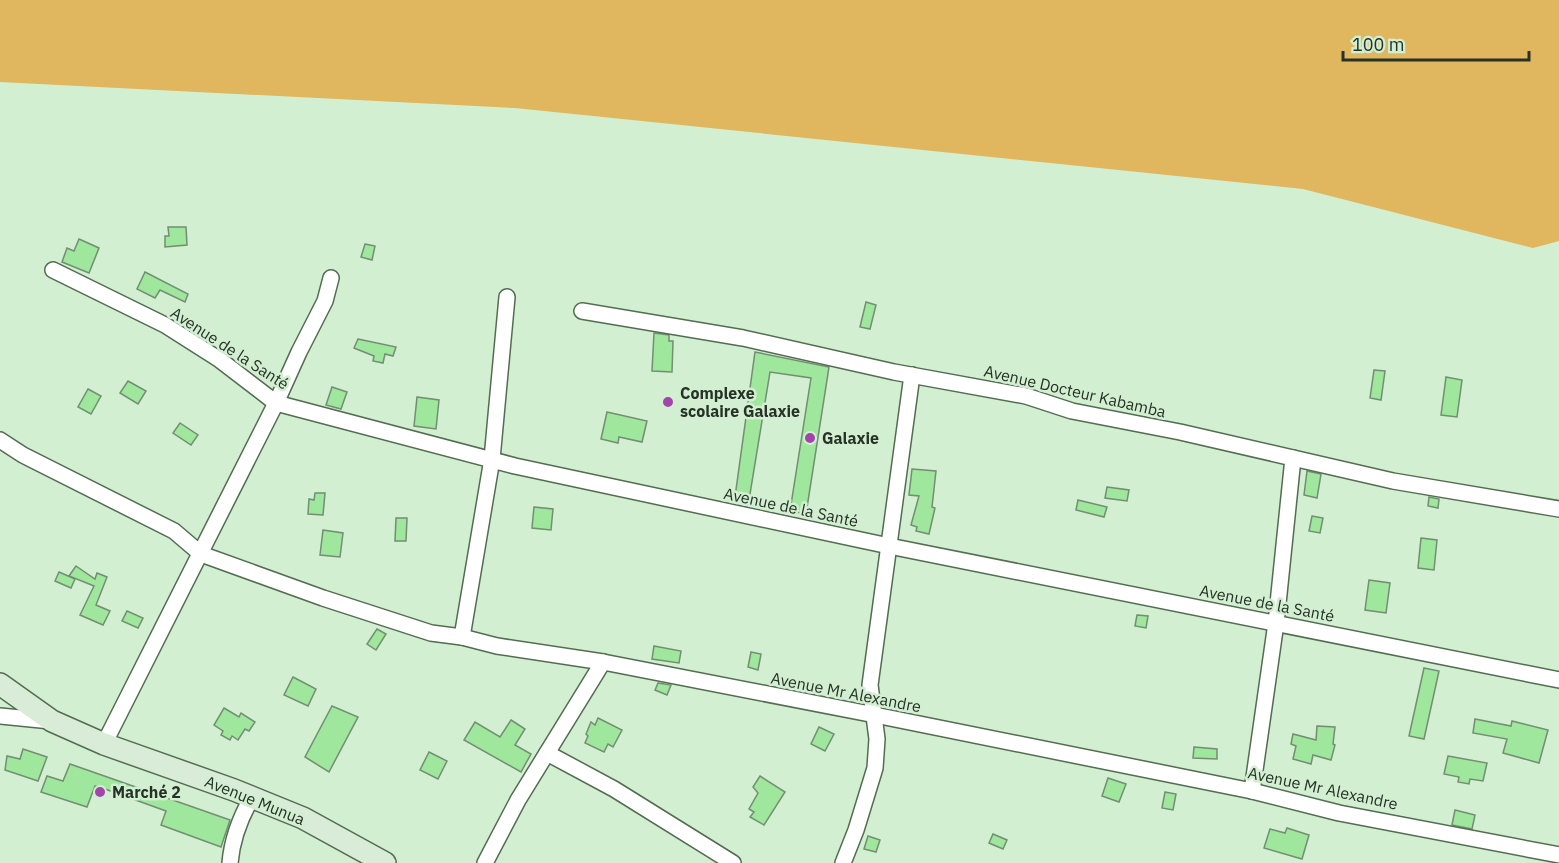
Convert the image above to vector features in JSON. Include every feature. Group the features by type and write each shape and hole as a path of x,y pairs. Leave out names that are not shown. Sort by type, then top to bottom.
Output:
{"main road":[{"name":"Avenue Munua","path":"0,684 52,721 104,744 252,797 303,818 385,863"}],"street":[{"name":"Avenue de la Santé","path":"53,270 165,325 220,360 276,403 515,466 889,546 1559,680"},
{"path":"104,744 276,403 325,300 331,278"},
{"path":"462,637 492,459 507,297"},
{"name":"Avenue Docteur Kabamba","path":"582,311 743,338 912,375 1026,396 1072,411 1180,432 1394,481 1559,509"},
{"path":"843,863 856,830 874,768 877,739 870,685 912,375"},
{"path":"0,441 174,531 201,554"},
{"path":"1252,791 1276,623 1293,458"},
{"name":"Avenue Mr Alexandre","path":"201,554 431,633 462,637 497,646 603,662 874,715 1252,791 1339,813 1559,855"},
{"path":"485,863 518,800 603,662"},
{"name":"Avenue Munua","path":"0,716 52,721"},
{"path":"547,753 614,789 733,863"},
{"path":"230,863 234,835 252,797"}],"shaded area":[{"path":"0,0 1559,0 1559,241 1533,248 1303,189 515,108 0,82"}],"building":[{"path":"168,227 186,227 187,245 165,247 165,236 169,236"},
{"path":"79,239 99,248 89,273 62,262 67,248 74,251"},
{"path":"365,244 375,246 372,260 361,257"},
{"path":"145,272 188,294 185,302 160,290 155,298 137,289"},
{"path":"866,302 876,305 870,329 860,327"},
{"path":"654,333 669,335 669,341 673,341 672,372 652,371"},
{"path":"358,339 396,347 393,356 385,354 383,363 373,361 374,356 354,348"},
{"name":"Galaxie","path":"755,352 829,367 806,514 790,511 811,378 770,372 749,500 735,497"},
{"path":"1374,370 1385,371 1381,400 1370,398"},
{"path":"1446,377 1462,380 1457,417 1441,415"},
{"path":"128,381 146,391 138,404 120,393"},
{"path":"332,387 347,392 341,409 326,405"},
{"path":"88,389 101,396 91,414 78,407"},
{"path":"417,397 439,400 436,429 414,426"},
{"path":"607,412 647,421 642,442 619,437 618,443 601,439"},
{"path":"180,423 198,435 191,445 173,433"},
{"path":"912,469 936,471 932,507 935,508 929,534 916,531 917,527 911,525 919,496 909,495"},
{"path":"1307,471 1321,474 1317,498 1304,495"},
{"path":"1107,487 1129,490 1127,501 1105,498"},
{"path":"315,493 325,493 323,515 308,514 309,499 314,500"},
{"path":"1429,497 1439,499 1438,508 1428,506"},
{"path":"1078,500 1107,507 1104,517 1076,510"},
{"path":"534,507 553,509 551,530 532,528"},
{"path":"1312,516 1323,518 1320,533 1309,531"},
{"path":"396,518 407,518 406,541 395,541"},
{"path":"323,530 343,533 340,557 320,555"},
{"path":"1421,538 1437,540 1434,570 1418,568"},
{"path":"76,566 95,579 97,573 107,577 96,605 110,611 103,625 80,615 94,586 69,576"},
{"path":"59,572 75,579 71,588 55,581"},
{"path":"1369,580 1390,583 1386,613 1365,610"},
{"path":"127,611 143,618 138,628 122,621"},
{"path":"1137,615 1148,616 1146,628 1135,626"},
{"path":"377,629 386,634 376,650 367,644"},
{"path":"654,646 681,651 679,663 652,659"},
{"path":"751,652 761,654 758,670 748,667"},
{"path":"1424,668 1439,671 1424,739 1409,736"},
{"path":"293,677 316,689 308,706 284,695"},
{"path":"658,683 671,685 667,695 655,690"},
{"path":"332,706 358,717 329,772 305,757"},
{"path":"224,708 239,717 241,713 255,722 249,731 245,729 238,740 232,736 230,740 221,735 223,731 214,725"},
{"path":"598,718 622,730 613,747 608,744 604,752 585,743 591,722 595,725"},
{"path":"1475,719 1511,726 1512,721 1548,730 1539,763 1503,753 1507,739 1473,733"},
{"path":"511,720 525,729 515,745 531,754 521,772 464,740 475,722 500,737"},
{"path":"1317,726 1335,727 1333,744 1335,745 1331,760 1313,755 1311,764 1293,759 1296,746 1291,744 1293,734 1316,740"},
{"path":"819,727 834,734 825,751 811,744"},
{"path":"1194,747 1217,749 1217,759 1193,758"},
{"path":"23,749 47,757 38,781 5,770 7,756 20,759"},
{"path":"429,752 447,761 438,779 420,770"},
{"path":"1448,756 1487,763 1483,781 1470,779 1469,784 1458,782 1459,777 1444,774"},
{"path":"70,764 230,820 221,847 161,825 166,811 105,789 95,786 87,807 41,792 47,776 63,781"},
{"path":"760,776 785,792 764,825 750,817 754,812 749,809 758,793 753,787"},
{"path":"1108,778 1126,784 1119,802 1102,796"},
{"path":"1165,792 1176,794 1173,810 1162,808"},
{"path":"1455,810 1475,815 1472,829 1452,825"},
{"path":"1287,828 1309,835 1302,859 1264,848 1270,829 1285,833"},
{"path":"993,834 1007,840 1003,849 989,843"},
{"path":"868,836 880,840 876,852 864,849"}],"place":[{"name":"Complexe scolaire Galaxie","path":"668,402"},
{"name":"Galaxie","path":"810,438"},
{"name":"Marché 2","path":"100,792"}]}
